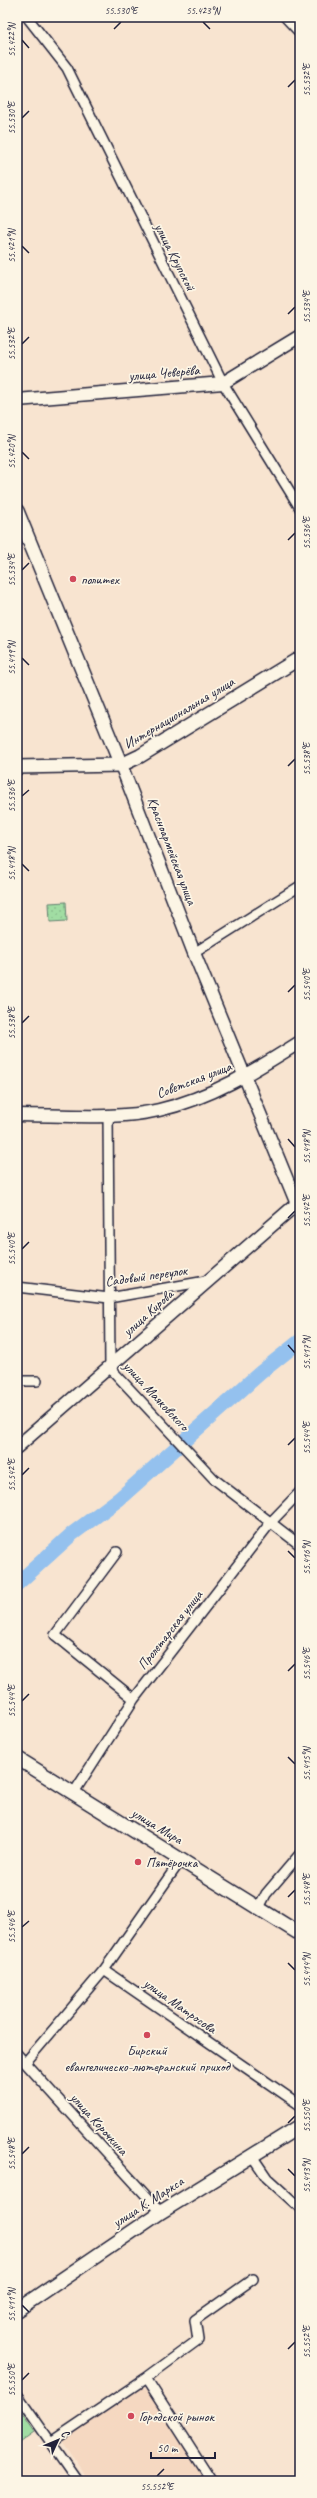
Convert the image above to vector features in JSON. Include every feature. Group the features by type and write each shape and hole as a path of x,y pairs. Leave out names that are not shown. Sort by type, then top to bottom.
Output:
{"main road":[{"name":"Красноармейская улица","path":"17,511 121,765"},
{"name":"Интернациональная улица","path":"17,767 121,765 140,756 300,658"},
{"name":"улица Мира","path":"17,1758 300,1934"},
{"name":"улица К. Маркса","path":"17,2310 161,2212 300,2126"}],"street":[{"name":"улица Крупской","path":"27,17 67,68 223,383 300,508"},
{"path":"285,17 300,33"},
{"name":"улица Чеверёва","path":"17,400 223,383 300,336"},
{"name":"Красноармейская улица","path":"121,765 194,953 298,1202"},
{"path":"194,953 300,886"},
{"name":"Советская улица","path":"17,1115 108,1116 159,1111 246,1077 300,1042"},
{"name":"улица Маяковского","path":"108,1116 110,1368 214,1479 300,1545"},
{"name":"улица Кирова","path":"17,1447 110,1368 206,1281 298,1202"},
{"name":"Садовый переулок","path":"17,1287 109,1298 206,1281"},
{"path":"17,1382 37,1382"},
{"name":"Пролетарская улица","path":"73,1794 134,1699 271,1522 300,1492"},
{"path":"117,1552 55,1635 134,1699"},
{"path":"259,1908 266,1894 300,1854"},
{"path":"25,2062 104,1970 181,1860"},
{"name":"улица Матросова","path":"104,1970 300,2105"},
{"name":"улица Корочкина","path":"17,2054 161,2212"},
{"path":"252,2156 267,2178 300,2208"},
{"path":"51,2442 146,2378 198,2340 195,2320 253,2279"},
{"path":"146,2378 212,2481"},
{"path":"17,2394 78,2481"}],"shaded area":[{"name":"Городской рынок","path":"141,2387 151,2393 205,2481 90,2481 61,2439"}],"green space":[{"path":"66,902 67,921 50,922 49,903"},
{"path":"17,2406 35,2432 17,2445"}],"waterway":[{"path":"186,1439 260,1373 300,1341"},
{"path":"17,1584 72,1534 119,1499 176,1448"}],"place":[{"name":"политех","path":"73,579"},
{"name":"Пятёрочка","path":"138,1862"},
{"name":"Бирский евангелическо-лютеранский приход","path":"147,2035"},
{"name":"Городской рынок","path":"131,2416"}]}
